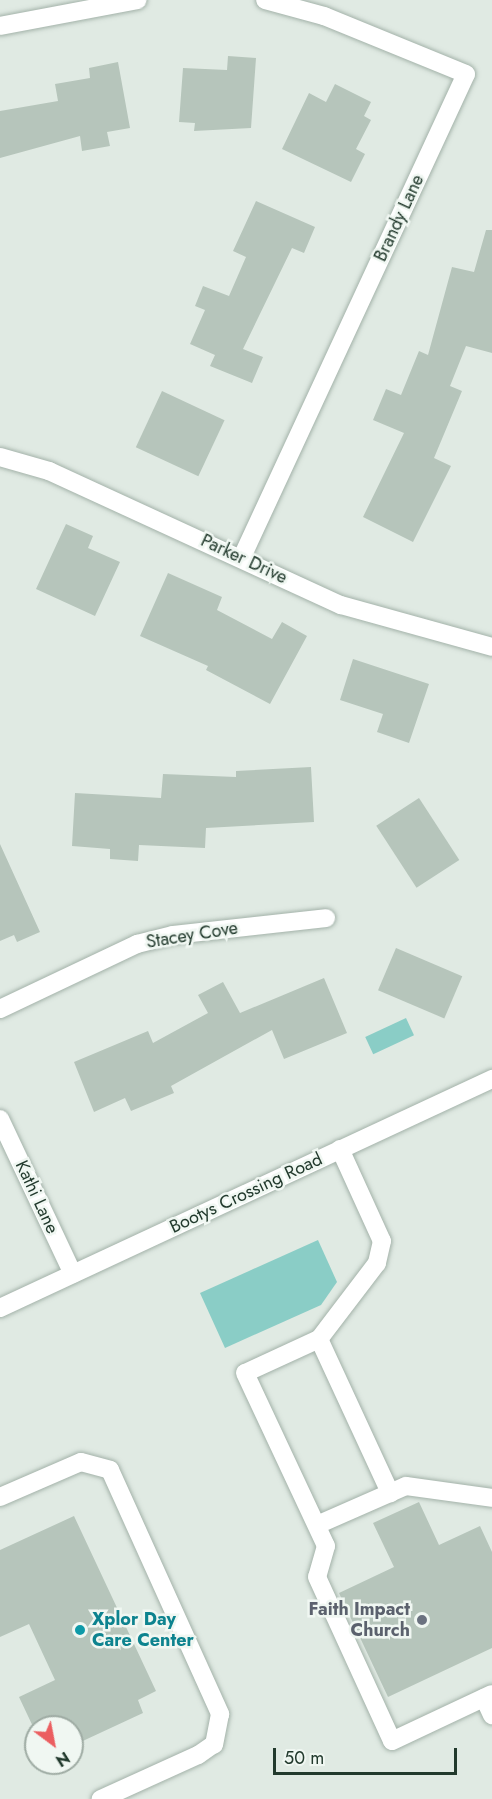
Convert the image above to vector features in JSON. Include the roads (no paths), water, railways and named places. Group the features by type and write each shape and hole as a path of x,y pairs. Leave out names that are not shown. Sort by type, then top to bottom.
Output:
{"street":[{"path":"0,26 138,0"},
{"name":"Brandy Lane","path":"242,557 466,74 324,16 265,0"},
{"name":"Parker Drive","path":"0,457 49,471 242,557 341,605 492,647"},
{"name":"Stacey Cove","path":"0,1009 137,944 173,935 326,918"},
{"name":"Bootys Crossing Road","path":"0,1308 492,1079"},
{"name":"Kathi Lane","path":"0,1119 73,1274"},
{"path":"340,1149 382,1241 377,1263 319,1339 245,1373 326,1546 317,1577 392,1741 488,1696 492,1715"},
{"path":"319,1339 390,1493"},
{"path":"0,1497 81,1462 110,1470 220,1714 214,1744 198,1755 101,1799"},
{"path":"317,1525 406,1486 492,1498"}],"water":[{"path":"406,1018 414,1035 373,1054 365,1037"},
{"path":"318,1240 337,1282 321,1305 225,1348 200,1293"}],"place":[{"name":"Faith Impact Church","path":"422,1620"},
{"name":"Xplor Day Care Center","path":"80,1630"}]}
